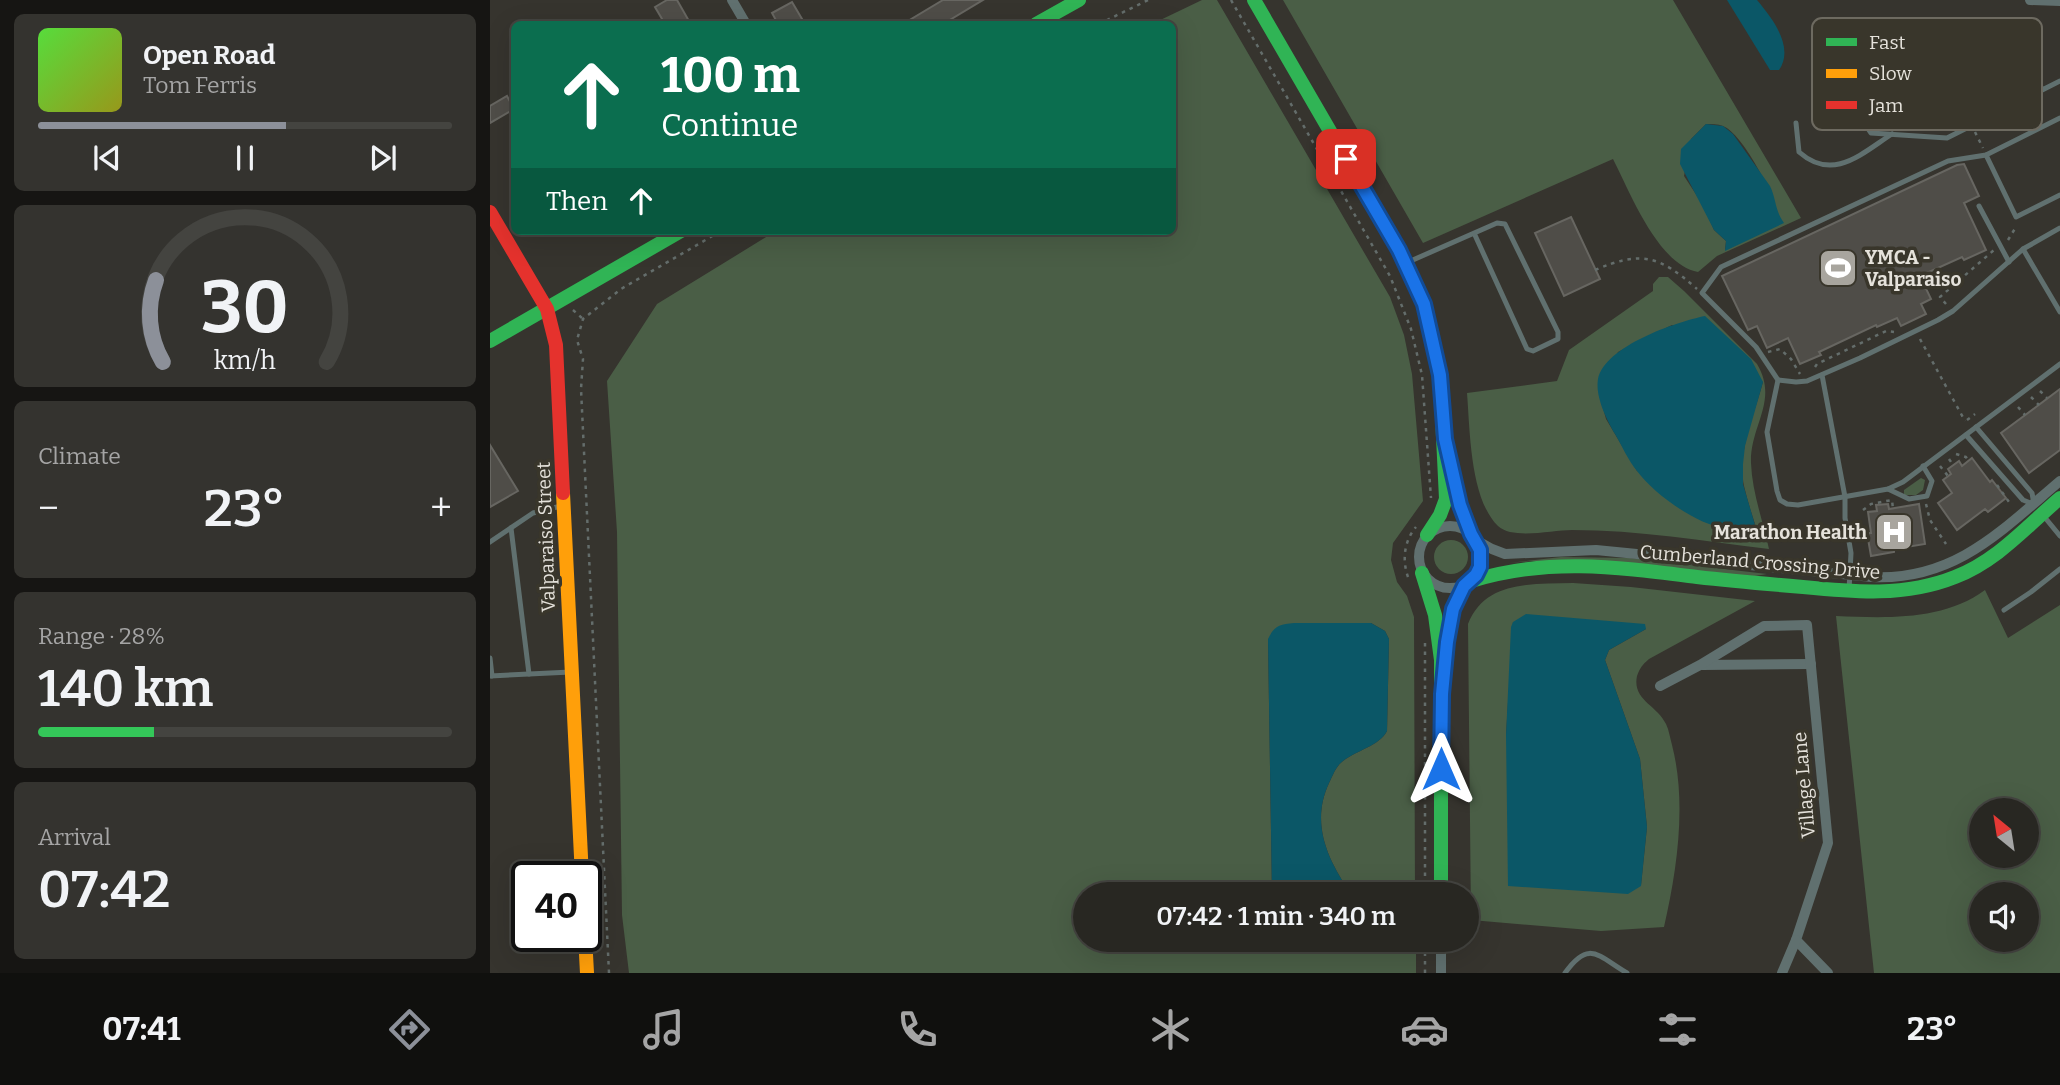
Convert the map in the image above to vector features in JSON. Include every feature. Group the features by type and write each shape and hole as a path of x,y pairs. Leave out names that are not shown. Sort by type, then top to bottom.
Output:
{"street":[{"path":"732,0 744,21"},
{"path":"1041,21 1079,0"},
{"path":"1254,0 1405,264 1424,304 1437,363 1445,439 1446,499 1440,515 1424,529 1416,576 1430,591 1436,623 1442,694 1441,882"},
{"path":"2030,0 2060,1"},
{"name":"Valparaiso Street","path":"490,212 547,309 556,345 581,861"},
{"path":"490,341 674,235"},
{"path":"1416,576 1438,587 1455,589 1476,575 1481,559 1460,505 1445,439"},
{"name":"Cumberland Crossing Drive","path":"1467,583 1496,571 1513,568 1593,565 1849,592 1906,592 1957,578 2000,552 2060,481"},
{"name":"Cumberland Crossing Drive","path":"1474,537 1492,550 1505,554 1596,550 1850,575 1903,576 1946,564 1976,550 2038,509 2060,498"},
{"path":"1424,529 1447,525 1464,529 1474,537"},
{"path":"1442,694 1453,609 1467,583"},
{"name":"Village Lane","path":"1660,686 1764,626 1807,625 1828,843 1796,940 1782,973"},
{"name":"Village Lane","path":"1700,665 1811,664"},
{"path":"1796,940 1828,973"},
{"path":"586,952 587,973"},
{"path":"1441,952 1441,973"}],"lane":[{"path":"2043,89 2060,81"},
{"path":"2042,127 2060,118"},
{"path":"1796,123 1799,152 1809,161 1830,167 1854,159 1892,134"},
{"path":"1869,130 1871,133 1947,138 1964,130"},
{"path":"2036,130 1986,155 1948,161 1721,267 1702,293 1756,347 1778,380 1767,432 1780,500 1787,504 1798,505 1888,489 1903,482 2060,364"},
{"path":"1986,155 2016,217 2060,195"},
{"path":"1979,206 2009,262"},
{"path":"1405,264 1474,233 1497,223 1506,224 1558,332 1558,339 1533,351 1527,349 1474,233"},
{"path":"1778,380 1801,382 1822,375 1953,311 2024,249 2060,228"},
{"path":"2024,249 2058,302 2060,312"},
{"path":"1822,375 1851,553 1849,592"},
{"path":"1976,427 2032,493 2038,509 2060,536"},
{"path":"1966,435 2023,500 2038,509"},
{"path":"1888,489 1909,499 1927,496 1932,481 1923,466"},
{"path":"490,542 533,513 565,505"},
{"path":"511,528 528,674"},
{"path":"2004,610 2060,569"},
{"path":"490,658 491,676 571,672"},
{"path":"1565,973 1578,956 1584,953 1591,953 1627,973"}],"path":[{"path":"1105,21 1148,0"},
{"path":"1231,0 1395,287 1411,329 1422,375 1432,503"},
{"path":"1974,130 1986,155"},
{"path":"2006,243 2016,227"},
{"path":"608,973 580,389 583,359 578,346 578,334 583,319 621,289 714,235"},
{"path":"1947,306 1940,297 1994,250"},
{"path":"1595,270 1631,257 1661,262 1677,271 1702,293"},
{"path":"1812,372 1817,364 1886,331 1897,332"},
{"path":"1920,339 1965,421 1975,414"},
{"path":"1766,352 1780,349 1791,359 1800,374"},
{"path":"2044,383 2038,388 2047,398"},
{"path":"2025,415 2015,405 2029,395 2039,405"},
{"path":"1937,474 1940,466 1964,450"},
{"path":"1956,454 1966,457 1968,461"},
{"path":"1949,459 1953,465"},
{"path":"1940,466 1948,476"},
{"path":"1995,482 2009,502"},
{"path":"1863,510 1871,504 1892,500 1893,509"},
{"path":"1929,502 1926,503 1930,520 1946,544"},
{"path":"1416,576 1405,565 1406,548 1410,535 1424,529"},
{"path":"1425,636 1425,882"},
{"path":"1425,952 1425,973"}],"green space":[{"path":"1202,0 1217,0 1390,297 1404,335 1412,374 1423,501 1393,543 1391,560 1397,582 1407,596 1414,617 1415,882 1344,882 1329,855 1322,827 1324,798 1337,768 1349,757 1379,740 1387,731 1389,639 1385,631 1371,623 1268,639 1272,882 1073,882 1073,952 1416,952 1416,973 629,973 622,915 617,532 607,381 657,304 769,235 1176,235 1176,21 1158,21"},
{"path":"1283,0 1673,0 1801,218 1717,256 1698,272 1670,256 1658,242 1613,159 1423,243","holes":["1706,124 1723,126 1739,140 1764,179 1778,215 1725,250 1726,241 1714,230 1703,205 1684,176 1691,139"]},
{"path":"1659,277 1668,277 1757,364 1763,377 1765,402 1752,449 1751,463 1769,549 1621,532 1572,530 1513,533 1498,526 1482,499 1473,463 1467,393 1557,381 1569,350 1653,291 1653,284","holes":["1672,325 1763,382 1748,434 1742,473 1755,524 1637,471 1606,419 1598,389 1618,352"]},
{"path":"1921,478 1925,480 1923,490 1916,495 1904,495 1904,490"},
{"path":"1451,540 1463,545 1468,557 1463,569 1451,574 1439,569 1434,557 1439,545"},
{"path":"1561,557 1630,558 1767,574 1749,577 1531,561 1509,563"},
{"path":"1573,583 1631,587 1755,601 1649,659 1637,676 1638,691 1667,726 1679,790 1679,836 1664,927 1601,931 1479,921 1479,882 1471,882 1468,624 1486,599 1512,587","holes":["1513,622 1646,629 1609,650 1605,660 1640,759 1647,827 1641,885 1506,735"]},
{"path":"1985,590 2008,638 2060,605 2060,973 1874,973 1836,616 1894,617 1951,607"}],"water":[{"path":"1727,0 1757,0 1769,15 1783,42 1783,61 1779,70 1770,70"},
{"path":"1706,124 1723,126 1733,134 1770,186 1784,223 1725,251 1726,241 1714,230 1680,164 1681,149"},
{"path":"1705,316 1751,359 1763,382 1745,446 1743,464 1743,484 1755,525 1752,528 1714,526 1689,515 1654,489 1628,458 1605,415 1598,393 1598,379 1603,367 1627,346 1660,330"},
{"path":"1526,614 1645,624 1646,629 1609,650 1605,660 1640,759 1647,827 1641,886 1628,894 1508,886 1506,735 1511,627 1513,622"},
{"path":"1371,623 1385,631 1389,639 1387,731 1379,740 1338,765 1329,783 1321,813 1324,841 1344,882 1272,882 1268,639 1278,626"}],"building":[{"path":"667,0 677,0 689,21 663,21 655,7"},
{"path":"943,0 983,0 948,21 908,21"},
{"path":"792,2 803,21 776,21 772,13"},
{"path":"507,96 511,111 490,123 490,106"},
{"name":"YMCA - Valparaiso","path":"1964,164 1979,196 1964,203 1986,250 1964,260 1962,257 1920,276 1931,299 1921,304 1926,314 1901,326 1897,318 1877,327 1876,325 1800,364 1788,338 1767,348 1757,326 1748,330 1722,276"},
{"path":"1571,217 1600,279 1564,296 1535,233"},
{"path":"2060,389 2060,450 2029,473 2001,433"},
{"path":"490,445 518,491 490,507"},
{"path":"1972,458 2006,498 1988,512 1985,509 1957,530 1938,503 1952,493 1943,480 1951,474 1948,469 1959,461 1962,466"},
{"path":"1888,504 1889,509 1919,504 1925,544 1871,556 1867,533 1871,533 1868,512 1877,511 1876,505"}],"traffic: fast":[{"path":"1041,21 1079,0"},
{"path":"1254,0 1399,250 1424,304 1440,375 1446,499 1440,515 1427,535"},
{"path":"490,341 674,235"},
{"path":"1471,581 1528,569 1584,566 1841,590 1917,588 1955,577 1984,562 1998,553 2060,498"},
{"path":"1422,573 1435,615 1441,660 1441,882"}],"traffic: slow":[{"path":"563,493 581,861"},
{"path":"586,952 587,973"}],"traffic: jam":[{"path":"490,212 547,309 556,345 563,493"}],"place":[{"name":"YMCA - Valparaiso","path":"1838,268"},
{"name":"Marathon Health","path":"1894,532"}],"route":[{"path":"1346,159 1399,250 1424,304 1440,375 1445,439 1460,505 1480,550 1480,567 1471,581 1464,586 1453,609 1447,642 1442,694 1441,769"}]}
